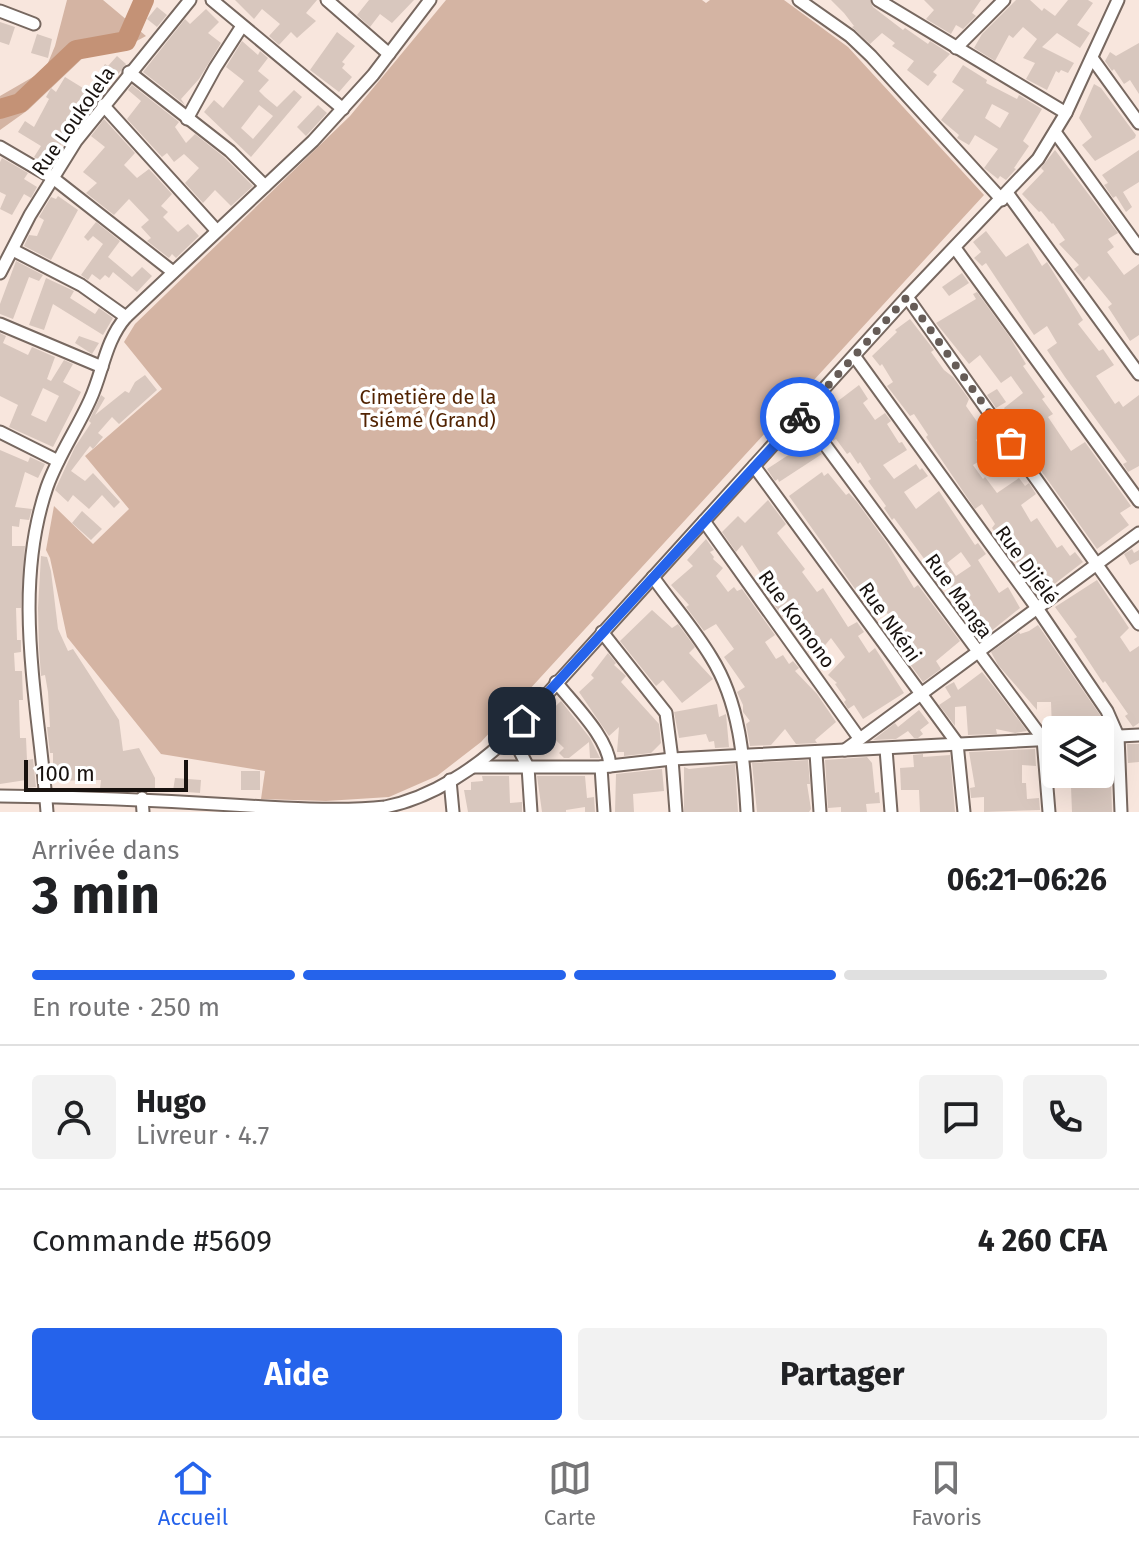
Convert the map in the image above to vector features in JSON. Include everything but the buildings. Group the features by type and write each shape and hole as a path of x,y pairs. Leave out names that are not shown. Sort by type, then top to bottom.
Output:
{"street":[{"name":"Rue Loukolela","path":"0,273 53,178 103,105 190,0"},
{"path":"212,0 343,109"},
{"path":"327,0 389,54"},
{"path":"47,812 27,600 40,511 58,461 89,404 111,337 126,317 313,141 389,54 430,0"},
{"path":"799,0 850,36 871,56 1005,197 1139,374"},
{"path":"878,0 1066,113"},
{"path":"956,48 1004,0"},
{"path":"0,796 142,798 232,808 384,810 421,795 472,767 511,734 907,297 1038,159 1066,113 1118,0"},
{"path":"0,11 34,24"},
{"path":"187,119 242,26"},
{"path":"1092,58 1139,123"},
{"path":"129,72 230,151 265,186"},
{"path":"103,105 217,231"},
{"path":"1055,132 1139,248"},
{"path":"0,147 53,178 173,272"},
{"path":"955,248 1139,501"},
{"path":"13,250 81,285 126,317"},
{"path":"907,297 1139,624"},
{"path":"0,324 102,367"},
{"name":"Rue Djiélé","path":"855,357 1037,608 1107,711 1118,736 1121,812"},
{"name":"Rue Manga","path":"803,415 1042,738"},
{"path":"0,432 58,461"},
{"name":"Rue Nkéni","path":"754,466 957,743"},
{"name":"Rue Komono","path":"704,521 859,738"},
{"path":"845,750 1139,533"},
{"path":"653,577 712,658 725,685 744,756 747,812"},
{"path":"602,632 666,713 676,812"},
{"path":"556,682 601,739 610,756 606,766 604,812"},
{"path":"511,734 528,767 531,812"},
{"path":"1114,736 1139,735"},
{"path":"472,767 606,766 672,759 1042,739"},
{"path":"957,743 964,812"},
{"path":"886,749 891,812"},
{"path":"816,753 820,812"},
{"path":"450,780 453,812"},
{"path":"1047,788 1049,812"},
{"path":"142,798 143,812"}],"green space":[{"path":"67,0 103,0 146,36 116,52 87,54 28,110 0,130 0,96 45,70"},
{"name":"Cimetière de la Tsiémé (Grand)","path":"446,0 702,0 706,3 710,0 784,0 848,47 984,195 481,742 437,776 389,797 326,801 261,799 265,771 161,754 67,637 46,550 54,506 93,544 129,509 85,456 162,389 124,342 135,324 350,116"}],"waterway":[{"path":"0,109 20,103 76,50 126,41 144,0"}],"way so far":[{"path":"800,417 907,297 1011,443"}],"route":[{"path":"522,721 800,417"}]}
